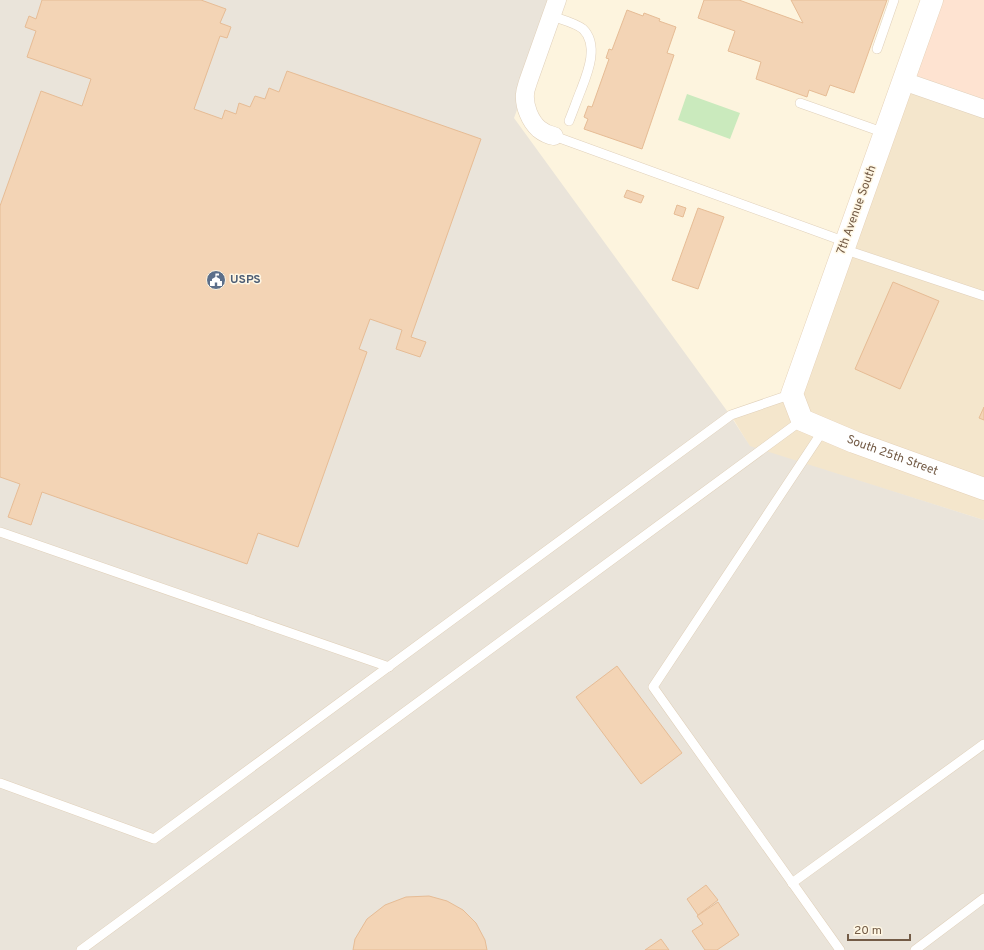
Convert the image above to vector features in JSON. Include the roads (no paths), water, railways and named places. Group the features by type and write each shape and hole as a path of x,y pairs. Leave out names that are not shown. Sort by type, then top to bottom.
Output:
{"street":[{"name":"7th Avenue South","path":"792,394 932,0"},
{"path":"554,8 525,94 526,106 538,129 554,136"},
{"path":"903,81 984,109"},
{"path":"792,394 802,420"},
{"name":"South 25th Street","path":"802,420 854,442 984,489"}],"lane":[{"path":"877,49 894,0"},
{"path":"554,8 582,28 587,35 591,47 590,67 570,121"},
{"path":"800,102 885,133"},
{"path":"554,136 845,246 984,296"},
{"path":"0,783 154,839 731,415 792,394"},
{"path":"81,950 802,420"},
{"path":"824,429 653,687 840,950"},
{"path":"0,532 389,667"},
{"path":"792,883 984,744"},
{"path":"914,950 984,898"}],"place":[{"name":"USPS","path":"216,280"}]}
